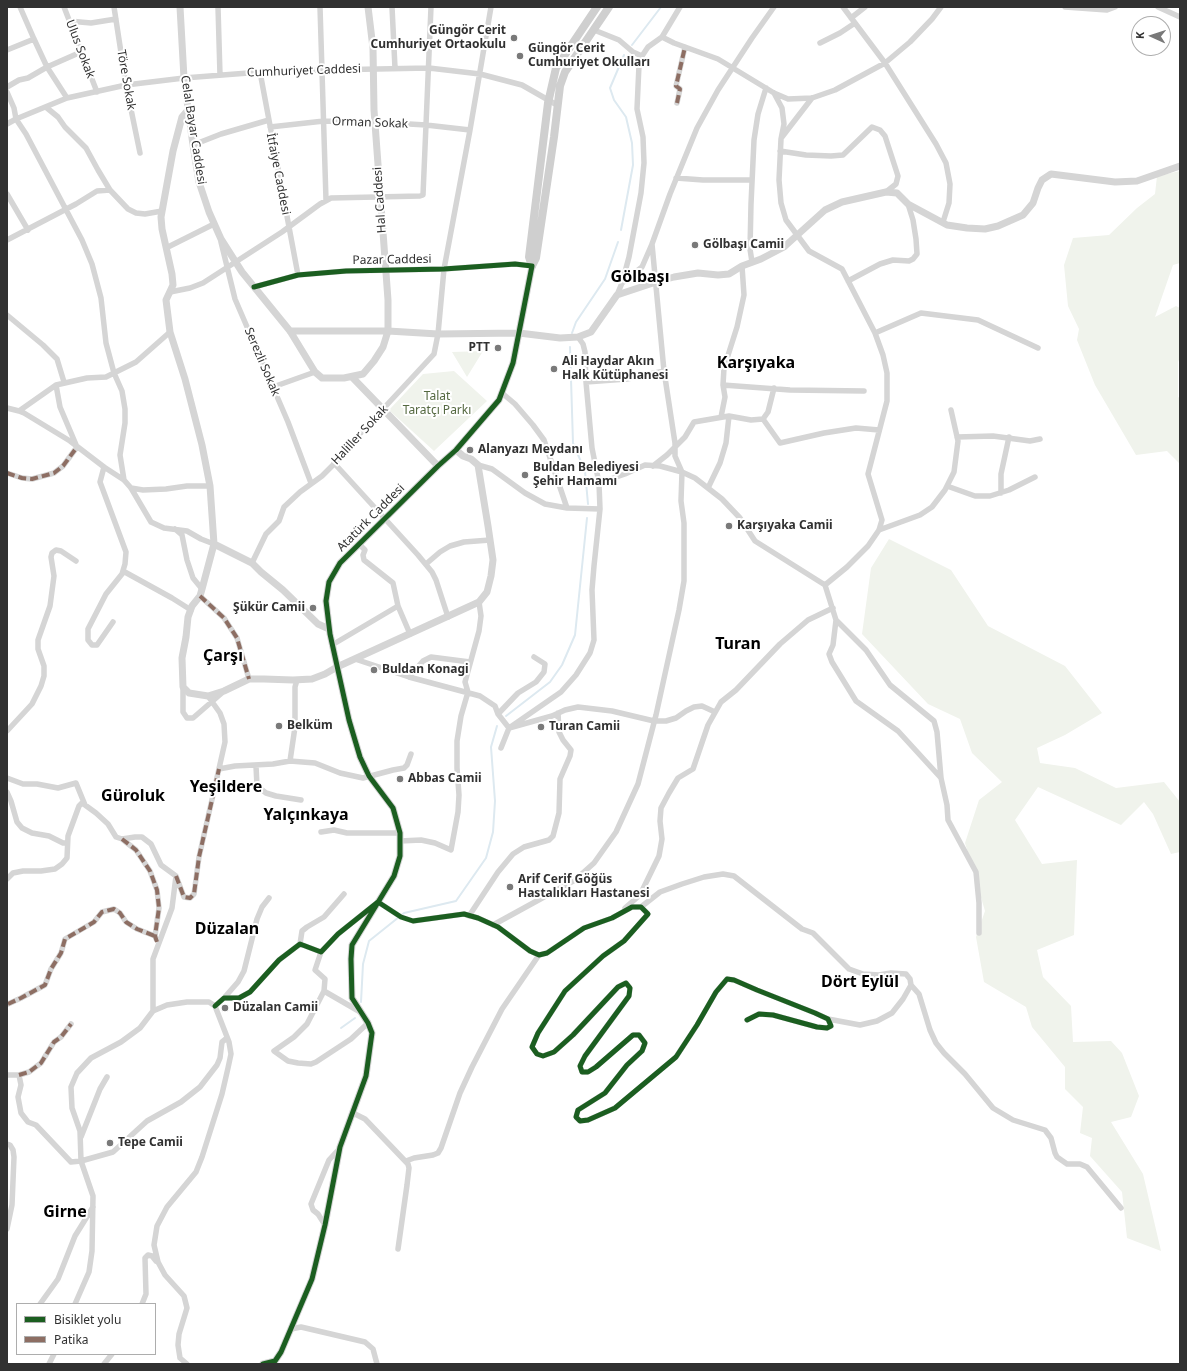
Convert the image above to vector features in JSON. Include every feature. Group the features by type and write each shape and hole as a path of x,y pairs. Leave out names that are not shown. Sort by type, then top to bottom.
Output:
{"main road":[{"path":"532,266 529,257 549,99 556,68 597,7"},
{"path":"532,266 536,258 560,86 565,72 609,7"}],"street":[{"path":"20,7 47,67 67,98"},
{"name":"Ulus Sokak","path":"64,7 96,92"},
{"name":"Töre Sokak","path":"114,7 126,85 140,153"},
{"name":"Celal Bayar Caddesi","path":"180,7 184,78 192,145 199,182 209,212 221,239 235,262 290,331 315,372"},
{"path":"218,7 220,75"},
{"path":"320,7 326,200"},
{"name":"Hal Caddesi","path":"352,377 363,374 374,361 383,347 388,331 388,300 368,7"},
{"path":"392,7 395,68"},
{"path":"170,292 190,288 203,283 331,198 423,195 432,7"},
{"name":"Haliller Sokak","path":"252,563 266,534 279,521 284,507 311,483 322,476 357,436 384,409 434,354 438,334 444,269 491,7"},
{"path":"290,331 388,331 438,334 519,333 560,338 578,337 591,332 617,295 622,283 642,193 644,163 643,138 637,109 637,89 642,56 648,47 662,37 673,21 680,7"},
{"path":"622,283 642,267 697,128 733,68 774,7"},
{"path":"844,7 885,63 936,144 946,164 950,184 949,203 943,222"},
{"path":"820,43 840,33 865,7"},
{"path":"662,37 686,48 718,59 774,93 788,99 812,98 835,90 885,63 910,42 932,19 941,7"},
{"path":"1066,7 1107,10 1115,7"},
{"path":"1158,7 1180,17"},
{"path":"69,21 91,23 116,19"},
{"path":"594,30 619,40 633,52 642,56"},
{"path":"7,50 34,39"},
{"path":"677,103 680,89 676,86 686,48"},
{"path":"7,87 19,80 28,78 47,67 82,52"},
{"name":"Cumhuriyet Caddesi","path":"7,124 67,98 126,85 184,78 260,72 373,68 429,68 480,74 522,84 557,105"},
{"name":"İtfaiye Caddesi","path":"260,72 298,275"},
{"path":"752,262 750,249 754,140 758,114 766,88"},
{"path":"7,92 14,108 16,119 26,134 66,209 82,240 92,264 101,298 106,343 114,372 122,391 125,409 125,423 120,455 124,480"},
{"path":"774,93 782,108 784,124 781,139 779,180 781,203 786,220 809,251 842,269 875,333 883,355 887,373 887,401 868,474 882,520 879,530 868,546 826,586"},
{"path":"781,139 812,98"},
{"path":"46,108 58,117 65,127 86,148 110,190 128,209 136,213 146,214 162,211"},
{"path":"188,110 182,117 174,144 162,211 162,229 173,285 166,300 170,332 185,379 210,486 214,544 201,592 188,617 182,658 183,712 187,718 194,718 204,710 210,698"},
{"name":"Orman Sokak","path":"192,145 221,134 269,124 324,121 426,125 470,130"},
{"path":"780,151 806,155 843,155 872,127 880,130 885,136 898,176 896,184 886,192"},
{"path":"617,295 674,277 698,274 729,274 742,266 784,247 825,210 842,202 886,192 897,193 908,204 947,225 985,229 998,226 1023,215 1034,203 1042,180 1051,174 1115,182 1137,181 1180,166"},
{"path":"676,178 703,180 752,180"},
{"path":"7,240 28,230 97,191 110,190"},
{"path":"8,198 28,230"},
{"path":"848,281 880,264 893,260 909,261 913,259 916,254 916,240 913,220 908,204"},
{"path":"166,248 214,224"},
{"name":"Serezli Sokak","path":"221,239 235,298 273,387 311,483"},
{"path":"493,925 575,880 594,863 616,832 638,784 654,720 679,610 684,581 684,523 681,501 682,472 675,456 675,446 664,371 652,244"},
{"name":"Pazar Caddesi","path":"254,286 298,275 346,271 444,269 515,264 532,266"},
{"name":"Atatürk Caddesi","path":"368,1023 352,998 352,945 394,876 400,856 400,833 393,808 369,776 360,757 349,720 329,629 326,601 329,582 340,563 384,518 456,450 499,400 513,362 532,266"},
{"path":"721,417 725,397 723,385 724,368 737,327 744,295 742,266"},
{"path":"875,333 921,313 978,320 1038,348"},
{"path":"7,315 43,345 57,359 64,382"},
{"path":"19,411 56,385 64,382 106,377 136,362 170,332"},
{"path":"502,748 509,728 561,692 576,675 590,653 594,640 592,590 600,508 599,483 592,448 585,352 583,344 578,337"},
{"path":"586,382 627,379 664,371"},
{"path":"273,387 315,372 322,378 352,377 438,466"},
{"path":"56,385 60,408 77,446"},
{"path":"723,385 790,390 864,391"},
{"path":"653,466 685,437 694,422 729,416 751,420 762,419 768,412 774,388"},
{"path":"502,393 515,404 544,440 566,508"},
{"path":"7,408 24,413 49,428 124,480 131,488 151,522 164,528 186,531 252,563 284,590 318,624 329,629"},
{"path":"879,530 920,515 932,507 947,486 954,472 958,441 951,410"},
{"path":"708,488 720,463 726,444 729,416"},
{"path":"762,419 780,443 824,433 856,428 879,430"},
{"path":"957,437 1009,437 1030,441 1040,439"},
{"path":"1001,493 1001,474 1009,437"},
{"path":"7,473 22,478 32,479 54,473 63,466 77,446"},
{"path":"456,450 462,456 471,459 478,465 492,470 525,493 545,504 566,508 600,508"},
{"path":"334,463 426,564 436,580 448,617"},
{"path":"183,687 189,693 210,698 249,679 312,679 325,674 337,664 355,659 479,602 487,592 491,576 492,560 478,465"},
{"path":"599,483 645,465 660,466 682,472 695,478 722,499 740,518 755,541 826,586 836,620 833,645 829,654 832,662 856,701 898,731 941,778"},
{"path":"104,467 100,482 126,552 122,574 106,594 88,629 88,640 92,645 97,645 113,622"},
{"path":"947,486 975,496 990,496 1009,490 1035,477"},
{"path":"131,488 143,490 187,486 210,486"},
{"path":"175,529 182,535 187,560 193,578 201,592 224,618 237,638 249,679"},
{"path":"426,564 450,546 464,542 490,540"},
{"path":"359,544 365,550 363,555 364,560 393,582 398,606 410,634"},
{"path":"7,731 19,716 32,704 44,676 44,666 38,649 38,640 50,606 54,576 51,557 52,553 56,550 61,551 76,561"},
{"path":"123,571 191,610"},
{"path":"400,841 421,840 435,843 451,850 458,812 459,795 457,741 461,716 468,692 465,682 481,616 479,602"},
{"path":"332,645 398,606"},
{"path":"617,915 640,894 659,856 662,839 660,821 661,808 678,778 693,769 708,725 721,702 736,690 780,644 808,620 833,608"},
{"path":"836,620 866,650 890,685 934,721 937,732 941,778 947,805 948,820 976,872 979,903 979,934"},
{"path":"409,677 423,662 431,657 470,662"},
{"path":"498,714 518,693 536,682 544,672 544,664 534,657"},
{"path":"355,659 409,677 480,696 495,706 498,714 509,728"},
{"path":"290,761 295,727 295,687 297,680"},
{"path":"122,839 142,837 151,844 161,865 176,876 184,897 190,898 194,894 199,857 225,742 224,724 220,713 210,698"},
{"path":"509,728 578,707 612,711 654,720 666,721 676,718 694,707 702,706 715,712"},
{"path":"469,916 498,872 513,854 524,847 548,840 553,836 558,813 560,779 571,750 559,732 558,713"},
{"path":"219,769 290,761 315,763 340,773 363,778 404,768 407,765 411,754"},
{"path":"256,766 257,786 266,793 301,800"},
{"path":"7,778 23,784 37,784 58,788 76,783 85,805 108,824 116,836 136,850 150,871 157,890 159,908 155,936 158,945"},
{"path":"7,792 17,822 22,828 32,833 49,836 63,843 67,843"},
{"path":"7,879 13,873 56,869 62,864 67,858 68,836 79,806 83,802"},
{"path":"322,832 334,830 347,834 400,833"},
{"path":"263,1364 275,1361 281,1352 312,1279 325,1225 340,1147 366,1076 372,1033 368,1023 351,1039 311,1064 288,1061 274,1051 294,1037 306,1024 324,991 325,980 315,970 321,952 338,934 378,902 401,917 413,921 464,914 478,918 498,927 530,951 539,955 547,953 584,928 617,915 632,907 641,907 660,892 704,877 723,874 734,876 802,929 813,933 849,969 863,974 906,974 910,978 911,985 919,994 930,1030 936,1043 965,1074 993,1108 1013,1120 1044,1130 1051,1138 1055,1153 1058,1157 1067,1164 1080,1164 1087,1167 1122,1208"},
{"path":"153,1011 153,959 172,908 176,876"},
{"path":"224,998 239,998 250,992 279,960 300,944 302,932 330,911 344,894"},
{"path":"215,1006 238,982 244,971 257,920 262,908 269,898"},
{"path":"641,907 648,914 624,941 603,956 565,991 538,1033 532,1047 536,1054 543,1056 554,1052 573,1035 618,987 626,983 630,988 629,996 585,1056 580,1066 582,1072 588,1072 633,1036 640,1035 645,1043 642,1051 627,1065 605,1093 578,1110 576,1117 580,1121 588,1120 615,1108 676,1057 716,992 727,979 734,980 828,1019 860,1025 877,1021 892,1012 903,999 911,985"},
{"path":"7,1004 45,985 51,969 61,953 65,939 94,922 102,912 114,908 120,913 126,922 137,929 155,936"},
{"path":"300,944 321,952"},
{"path":"406,1161 438,1153 460,1093 475,1061 502,1009 539,955"},
{"path":"324,991 362,1013"},
{"path":"75,1303 89,1272 92,1251 93,1207 93,1196 81,1161 80,1131 72,1108 71,1087 76,1073 91,1058 121,1042 140,1028 153,1011 167,1005 187,1002 209,1002 215,1006 227,1038 231,1054 228,1068 222,1094 196,1172 167,1207 157,1226 154,1244 158,1262 165,1275 184,1296 186,1308 179,1334 178,1345 180,1358 187,1364"},
{"path":"747,1020 759,1014 773,1015 817,1028 827,1028 831,1026 828,1019"},
{"path":"7,1075 19,1075 28,1072 41,1062 54,1042 61,1037 71,1024"},
{"path":"19,1075 21,1085 18,1097 21,1113 28,1122 36,1125 71,1162 81,1161 113,1152 147,1121 181,1102 200,1087 217,1065 220,1058 222,1042 227,1038"},
{"path":"80,1138 100,1089 107,1077"},
{"path":"353,1113 364,1119 406,1161 409,1166 398,1249"},
{"path":"7,1144 10,1145 13,1150 14,1157 12,1205 7,1229"},
{"path":"325,1225 318,1214 313,1210 312,1204 329,1160 340,1147"},
{"path":"41,1303 58,1279 75,1236 93,1207"},
{"path":"142,1303 146,1294 145,1258 148,1255 152,1256 158,1262"},
{"path":"291,1329 301,1327 365,1342 373,1350 377,1364"},
{"path":"49,1364 54,1355"},
{"path":"104,1364 111,1355"}],"green space":[{"path":"1180,171 1180,263 1173,265 1155,317 1176,306 1180,308 1178,397 1180,398 1180,464 1167,451 1136,455 1095,385 1077,340 1079,329 1068,306 1064,265 1073,238 1109,235 1137,208 1155,194 1157,176"},
{"path":"483,351 467,377 452,352"},
{"name":"Talat Taratçı Parkı","path":"454,371 487,401 434,451 389,410 423,374"},
{"path":"889,539 951,570 988,626 1065,666 1102,713 1065,735 1037,748 1040,763 1075,768 1116,788 1164,782 1180,802 1180,852 1171,854 1153,814 1144,802 1121,825 1038,787 1015,820 1042,864 1077,860 1074,935 1037,950 1043,977 1071,1006 1073,1042 1111,1041 1122,1053 1139,1096 1131,1117 1111,1122 1143,1174 1161,1251 1127,1238 1122,1192 1090,1156 1092,1138 1080,1133 1083,1107 1065,1089 1065,1067 1032,1027 1026,1007 984,982 976,937 985,911 965,843 979,800 1002,782 972,753 960,719 928,704 862,634 871,568"}],"waterway":[{"path":"632,45 661,7"},
{"path":"621,230 633,165 632,143 626,117 614,100 610,88 624,55"},
{"path":"572,333 576,322 605,279 618,242"},
{"path":"570,347 573,443 585,471 588,504"},
{"path":"506,716 550,682 562,665 575,635 587,518"},
{"path":"361,1002 363,964 369,941 404,913 456,901 486,858 493,832 495,801 491,747 497,726"},
{"path":"341,1028 355,1018"}],"marked path":[{"path":"677,103 680,89 676,86 685,47"},
{"path":"7,473 22,478 32,479 54,473 63,466 77,447"},
{"path":"200,596 224,618 237,638 249,679"},
{"path":"176,876 184,897 190,898 194,894 199,857 219,769"},
{"path":"122,839 136,850 150,871 157,890 159,908 155,936 158,945"},
{"path":"8,1004 45,985 51,969 61,953 65,939 94,922 102,912 114,909 120,913 126,922 137,929 155,936"},
{"path":"19,1075 29,1072 41,1063 54,1042 61,1037 71,1024"}],"cycle path":[{"path":"254,287 298,275 346,271 444,269 515,264 532,266 513,363 499,400 456,450 340,563 329,582 326,601 330,634 349,720 360,757 369,776 393,808 400,833 400,856 394,876 352,945 352,998 368,1023 372,1033 366,1076 340,1147 325,1225 312,1279 281,1352 275,1361 263,1364"},
{"path":"215,1006 224,998 239,998 250,992 279,960 300,944 321,952 338,934 378,902 401,917 413,921 464,914 478,918 498,927 530,951 539,955 547,953 584,928 612,918 632,907 641,907 648,914 624,941 603,956 565,991 538,1033 532,1047 537,1054 543,1056 554,1052 573,1035 618,987 626,983 630,988 629,996 585,1056 580,1066 582,1072 588,1072 596,1067 633,1035 639,1035 645,1043 642,1051 627,1065 605,1093 578,1110 576,1117 580,1121 588,1120 615,1108 676,1057 716,992 727,979 734,980 815,1013 828,1019 831,1026 827,1028 817,1027 773,1015 759,1014 747,1020"}],"place":[{"name":"Güngör Cerit Cumhuriyet Ortaokulu","path":"514,38"},
{"name":"Güngör Cerit Cumhuriyet Okulları","path":"520,56"},
{"name":"Gölbaşı Camii","path":"695,245"},
{"name":"PTT","path":"498,348"},
{"name":"Ali Haydar Akın Halk Kütüphanesi","path":"554,369"},
{"name":"Alanyazı Meydanı","path":"470,450"},
{"name":"Buldan Belediyesi Şehir Hamamı","path":"525,475"},
{"name":"Karşıyaka Camii","path":"729,526"},
{"name":"Şükür Camii","path":"313,608"},
{"name":"Buldan Konagi","path":"374,670"},
{"name":"Belküm","path":"279,726"},
{"name":"Turan Camii","path":"541,727"},
{"name":"Abbas Camii","path":"400,779"},
{"name":"Arif Cerif Göğüs Hastalıkları Hastanesi","path":"510,887"},
{"name":"Düzalan Camii","path":"225,1008"},
{"name":"Tepe Camii","path":"110,1143"}],"district":[{"name":"Gölbaşı","path":"640,277"},
{"name":"Karşıyaka","path":"756,363"},
{"name":"Turan","path":"738,644"},
{"name":"Çarşı","path":"223,656"},
{"name":"Yeşildere","path":"226,787"},
{"name":"Güroluk","path":"133,796"},
{"name":"Yalçınkaya","path":"306,815"},
{"name":"Düzalan","path":"227,929"},
{"name":"Dört Eylül","path":"860,982"},
{"name":"Girne","path":"65,1212"}]}
